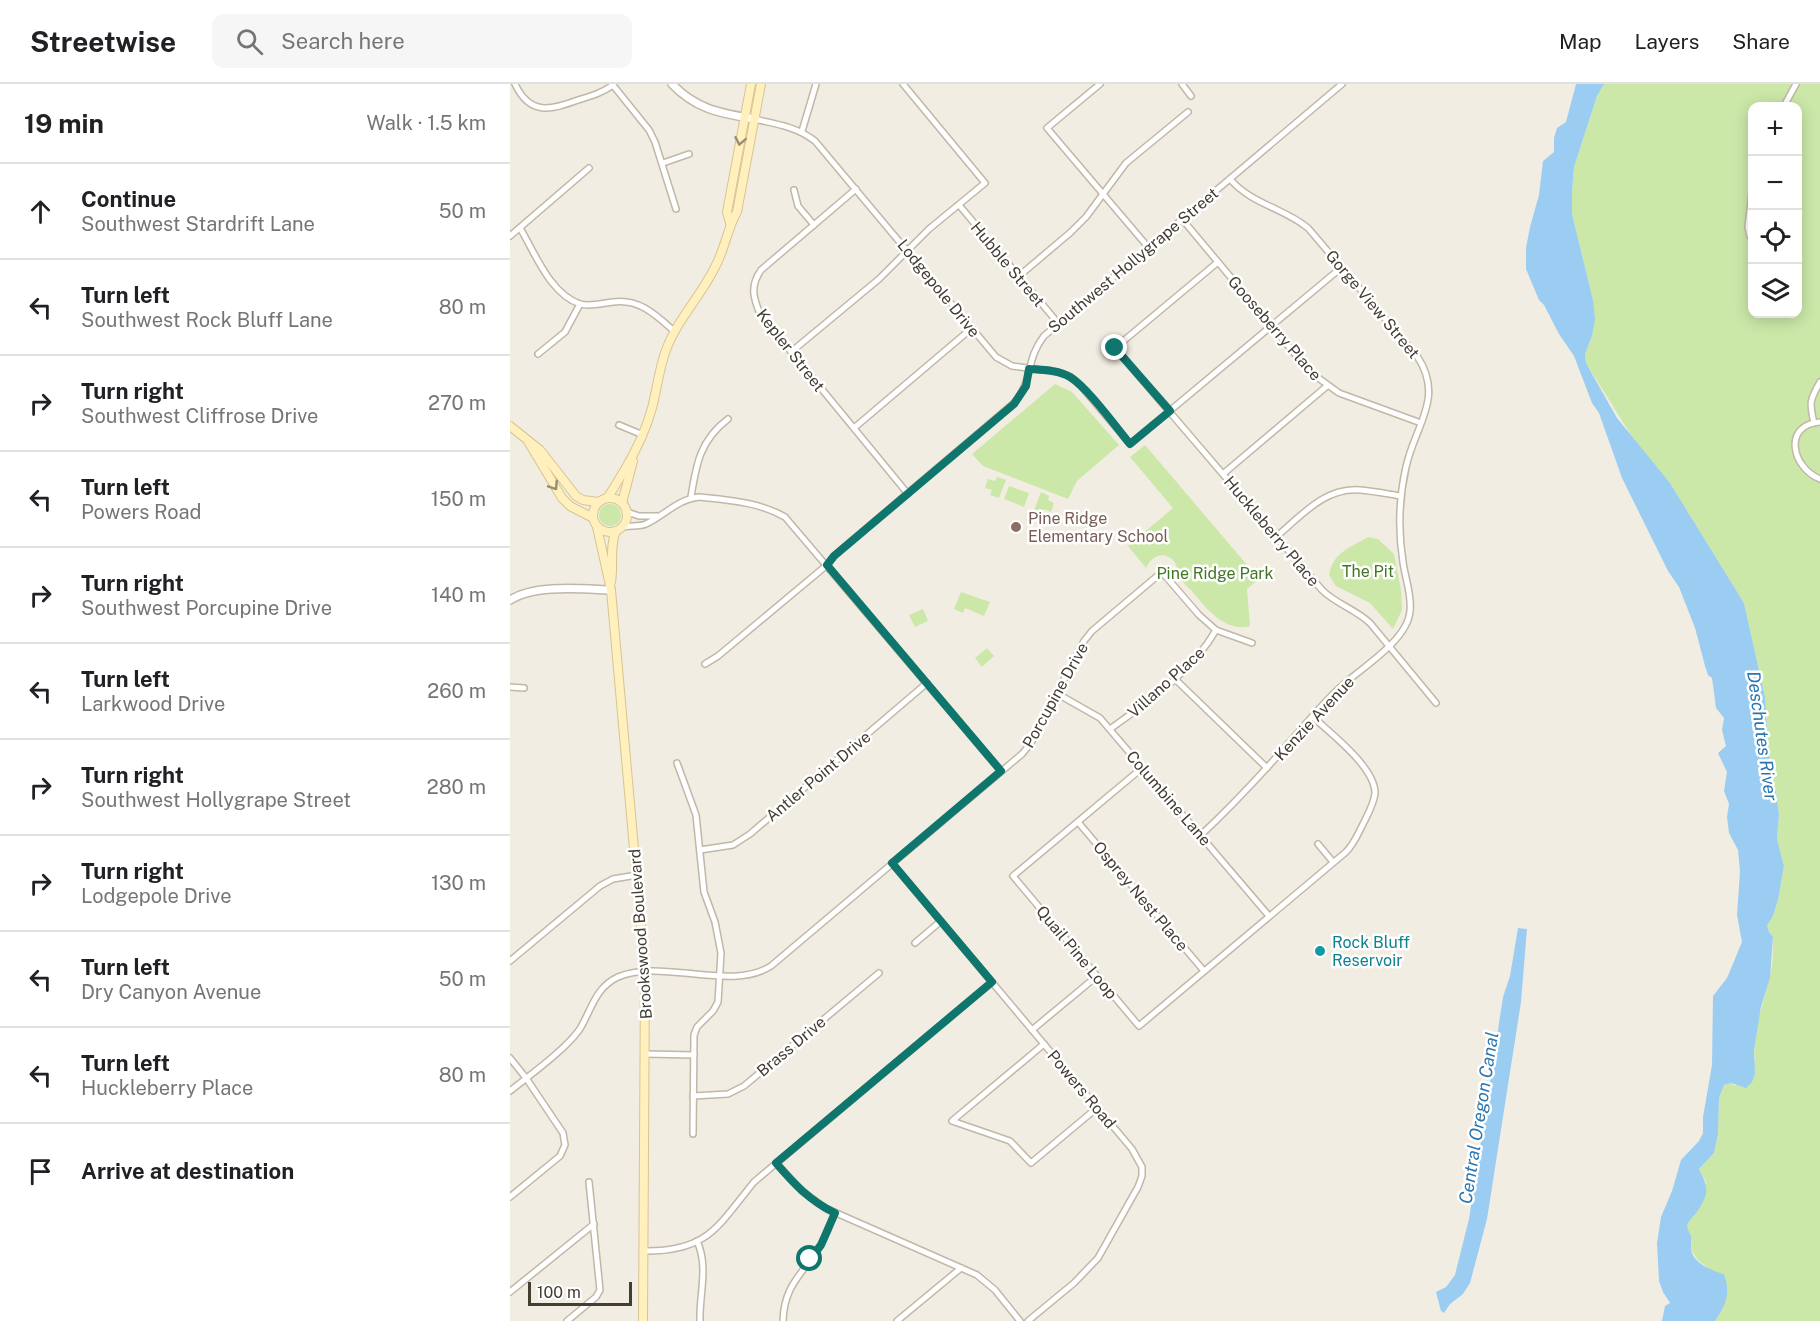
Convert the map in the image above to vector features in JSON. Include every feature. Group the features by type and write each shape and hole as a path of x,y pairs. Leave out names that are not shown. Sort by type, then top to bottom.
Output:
{"main road":[{"path":"730,223 727,212 752,84"},
{"path":"607,498 634,455 643,435 652,408 662,363 674,331 721,256 730,223 737,212 761,84"},
{"path":"510,426 540,450 576,496 583,500 598,502 607,498 622,502 627,518 619,529 606,532 597,527 593,511 598,502"},
{"path":"528,441 562,498 570,506 593,518"},
{"path":"622,502 634,455"},
{"name":"Brookswood Boulevard","path":"597,527 611,587"},
{"name":"Brookswood Boulevard","path":"619,529 612,544 611,587 645,972 644,1321"}],"street":[{"path":"515,84 524,99 545,109 556,108 600,93 612,85 649,130 663,163 676,209"},
{"path":"672,84 684,95 708,110 754,119"},
{"path":"802,131 816,84"},
{"path":"791,352 879,279 929,229 985,183 903,84"},
{"path":"1100,84 1047,128 1148,248"},
{"path":"1182,84 1191,96"},
{"name":"Southwest Hollygrape Street","path":"705,664 718,656 827,565 834,556 1014,404 1026,386 1036,346 1058,323 1342,84"},
{"path":"1786,102 1796,84"},
{"path":"1019,276 1086,217 1126,163 1188,112"},
{"name":"Lodgepole Drive","path":"754,119 802,131 828,153 996,357 1012,366 1058,372 1071,377 1082,386 1130,444 1170,411"},
{"path":"663,163 689,154"},
{"path":"510,236 589,168"},
{"name":"Gorge View Street","path":"1230,179 1246,194 1295,217 1308,228 1423,365 1430,393 1427,411 1413,442 1401,496 1402,562 1410,596 1410,613 1404,630 1389,646"},
{"name":"Kepler Street","path":"856,189 761,270 754,280 754,300 760,314 908,494"},
{"path":"794,190 798,206 814,225"},
{"name":"Hubble Street","path":"959,205 1058,323"},
{"name":"Gooseberry Place","path":"1182,219 1310,372 1339,393 1421,423"},
{"path":"520,228 551,280 564,294 580,304 616,301 642,306 674,331"},
{"name":"Huckleberry Place","path":"1218,262 1115,348 1322,590 1331,599 1362,615 1436,703"},
{"path":"1170,411 1342,267"},
{"path":"538,354 565,332 580,304"},
{"path":"854,428 972,328"},
{"path":"1820,382 1810,400 1809,408 1817,423 1800,431 1796,440 1796,454 1804,469 1820,479"},
{"path":"1223,474 1327,386"},
{"path":"691,497 701,450 707,438 728,419"},
{"path":"620,425 643,435"},
{"path":"1277,536 1318,501 1331,494 1359,489 1401,496"},
{"path":"619,529 645,524 691,497 699,496 774,510 795,527 1001,771"},
{"path":"627,512 639,516 659,516"},
{"name":"Porcupine Drive","path":"510,1091 576,1034 602,988 619,976 645,972 746,976 762,971 1022,754 1031,743 1084,641 1092,631 1162,572 1199,615 1216,630"},
{"path":"510,600 521,594 539,591 611,587"},
{"path":"1216,630 1252,643"},
{"name":"Villano Place","path":"1110,729 1203,652 1216,630"},
{"name":"Kenzie Avenue","path":"1201,835 1241,798 1336,690 1389,646"},
{"name":"Kenzie Avenue","path":"1174,678 1267,768"},
{"name":"Antler Point Drive","path":"700,850 733,845 750,834 927,684"},
{"path":"510,687 524,688"},
{"name":"Columbine Lane","path":"1056,693 1092,712 1110,729 1269,916"},
{"name":"Quail Pine Loop","path":"1142,768 1013,876 1139,1026 1353,843 1371,808 1375,796 1374,788 1366,772 1348,750 1312,717"},
{"path":"677,763 696,815 704,891 721,953 718,1002 714,1011 695,1031 693,1134"},
{"name":"Osprey Nest Place","path":"1078,822 1204,971"},
{"path":"1318,844 1333,862"},
{"name":"Powers Road","path":"892,863 1098,1107 1138,1158 1142,1176 1098,1258 1074,1283 1028,1321"},
{"path":"510,961 600,886 621,877 637,874"},
{"path":"915,943 941,921"},
{"name":"Brass Drive","path":"693,1096 728,1094 744,1086 879,973"},
{"path":"1032,1030 1097,976"},
{"path":"644,1251 672,1250 697,1241 721,1224 754,1182 992,982"},
{"path":"1044,1044 952,1121 1010,1141 1031,1163 1098,1107"},
{"path":"645,1054 694,1055"},
{"path":"510,1058 563,1133 565,1145 560,1156 510,1197"},
{"path":"776,1163 808,1197 835,1213 961,1268 987,1282 1020,1321"},
{"path":"567,1321 596,1297 599,1291 589,1182"},
{"path":"783,1321 791,1286 821,1245 835,1213"},
{"path":"510,1292 594,1224"},
{"path":"697,1241 702,1254 704,1270 700,1321"},
{"path":"897,1321 961,1268"}],"green space":[{"path":"1604,84 1820,84 1820,1321 1715,1321 1720,1313 1724,1274 1710,1270 1698,1260 1691,1250 1692,1241 1687,1228 1688,1222 1701,1203 1706,1182 1699,1169 1714,1153 1718,1134 1719,1098 1724,1085 1731,1083 1735,1086 1755,1060 1756,1030 1772,959 1773,937 1766,925 1773,916 1778,900 1784,866 1777,839 1779,813 1776,791 1770,773 1765,697 1744,603 1670,483 1634,440 1586,363 1585,354 1592,336 1593,300 1572,214 1574,167 1597,96"},
{"path":"1055,384 1072,392 1119,445 1077,481 1068,499 983,466 972,454"},
{"name":"Pine Ridge Park","path":"1145,445 1259,579 1247,589 1250,626 1232,626 1216,617 1179,578 1172,559 1164,555 1157,556 1146,568 1128,546 1173,508 1130,457"},
{"path":"997,477 1006,480 999,498 990,495 992,490 985,488 988,479 995,481"},
{"path":"1009,486 1029,493 1024,507 1004,499"},
{"path":"1041,492 1049,496 1048,500 1054,503 1051,512 1044,509 1042,514 1034,510"},
{"path":"610,504 618,507 621,515 618,523 610,526 602,523 599,515 602,507"},
{"name":"The Pit","path":"1368,537 1378,539 1394,554 1401,590 1402,610 1393,629 1370,603 1336,586 1329,575 1338,556"},
{"path":"961,592 990,602 984,616 965,608 963,613 954,609"},
{"path":"923,609 928,621 915,627 909,615"},
{"path":"987,648 994,656 982,667 975,658"}],"water":[{"name":"Deschutes River","path":"1576,84 1604,84 1597,96 1574,167 1572,193 1572,214 1593,300 1595,319 1585,354 1586,363 1617,418 1670,483 1744,603 1765,697 1770,773 1776,791 1779,814 1777,839 1784,866 1778,900 1773,916 1767,925 1773,937 1770,978 1761,1007 1754,1050 1755,1074 1752,1082 1746,1088 1731,1083 1724,1085 1719,1098 1718,1134 1714,1153 1699,1169 1705,1181 1706,1195 1687,1225 1691,1236 1691,1250 1696,1259 1704,1266 1724,1274 1727,1287 1726,1299 1715,1321 1662,1321 1665,1306 1670,1303 1659,1281 1657,1243 1661,1217 1681,1160 1699,1141 1703,1133 1703,1117 1712,1065 1713,996 1727,978 1742,942 1737,915 1740,872 1738,850 1729,833 1727,817 1729,804 1724,791 1727,772 1718,753 1726,746 1722,730 1724,718 1716,708 1712,678 1708,675 1695,628 1679,587 1668,571 1622,478 1599,413 1592,403 1574,356 1539,300 1526,269 1526,248 1539,195 1543,161 1554,152 1557,128 1566,122"},
{"path":"1518,928 1527,929 1521,1002 1487,1219 1470,1283 1463,1294 1450,1304 1444,1313 1441,1311 1436,1292 1446,1287 1455,1275 1469,1219 1503,997 1510,976"}],"place":[{"name":"Pine Ridge Elementary School","path":"1016,527"},
{"name":"Rock Bluff Reservoir","path":"1320,951"}],"route":[{"path":"810,1259 821,1245 835,1213 814,1202 776,1163 992,982 892,863 1001,771 827,565 834,556 1014,404 1026,386 1029,369 1058,372 1071,377 1082,386 1130,444 1170,411 1115,348"}],"water label":[{"name":"Central Oregon Canal","path":"1479,1118"}]}
